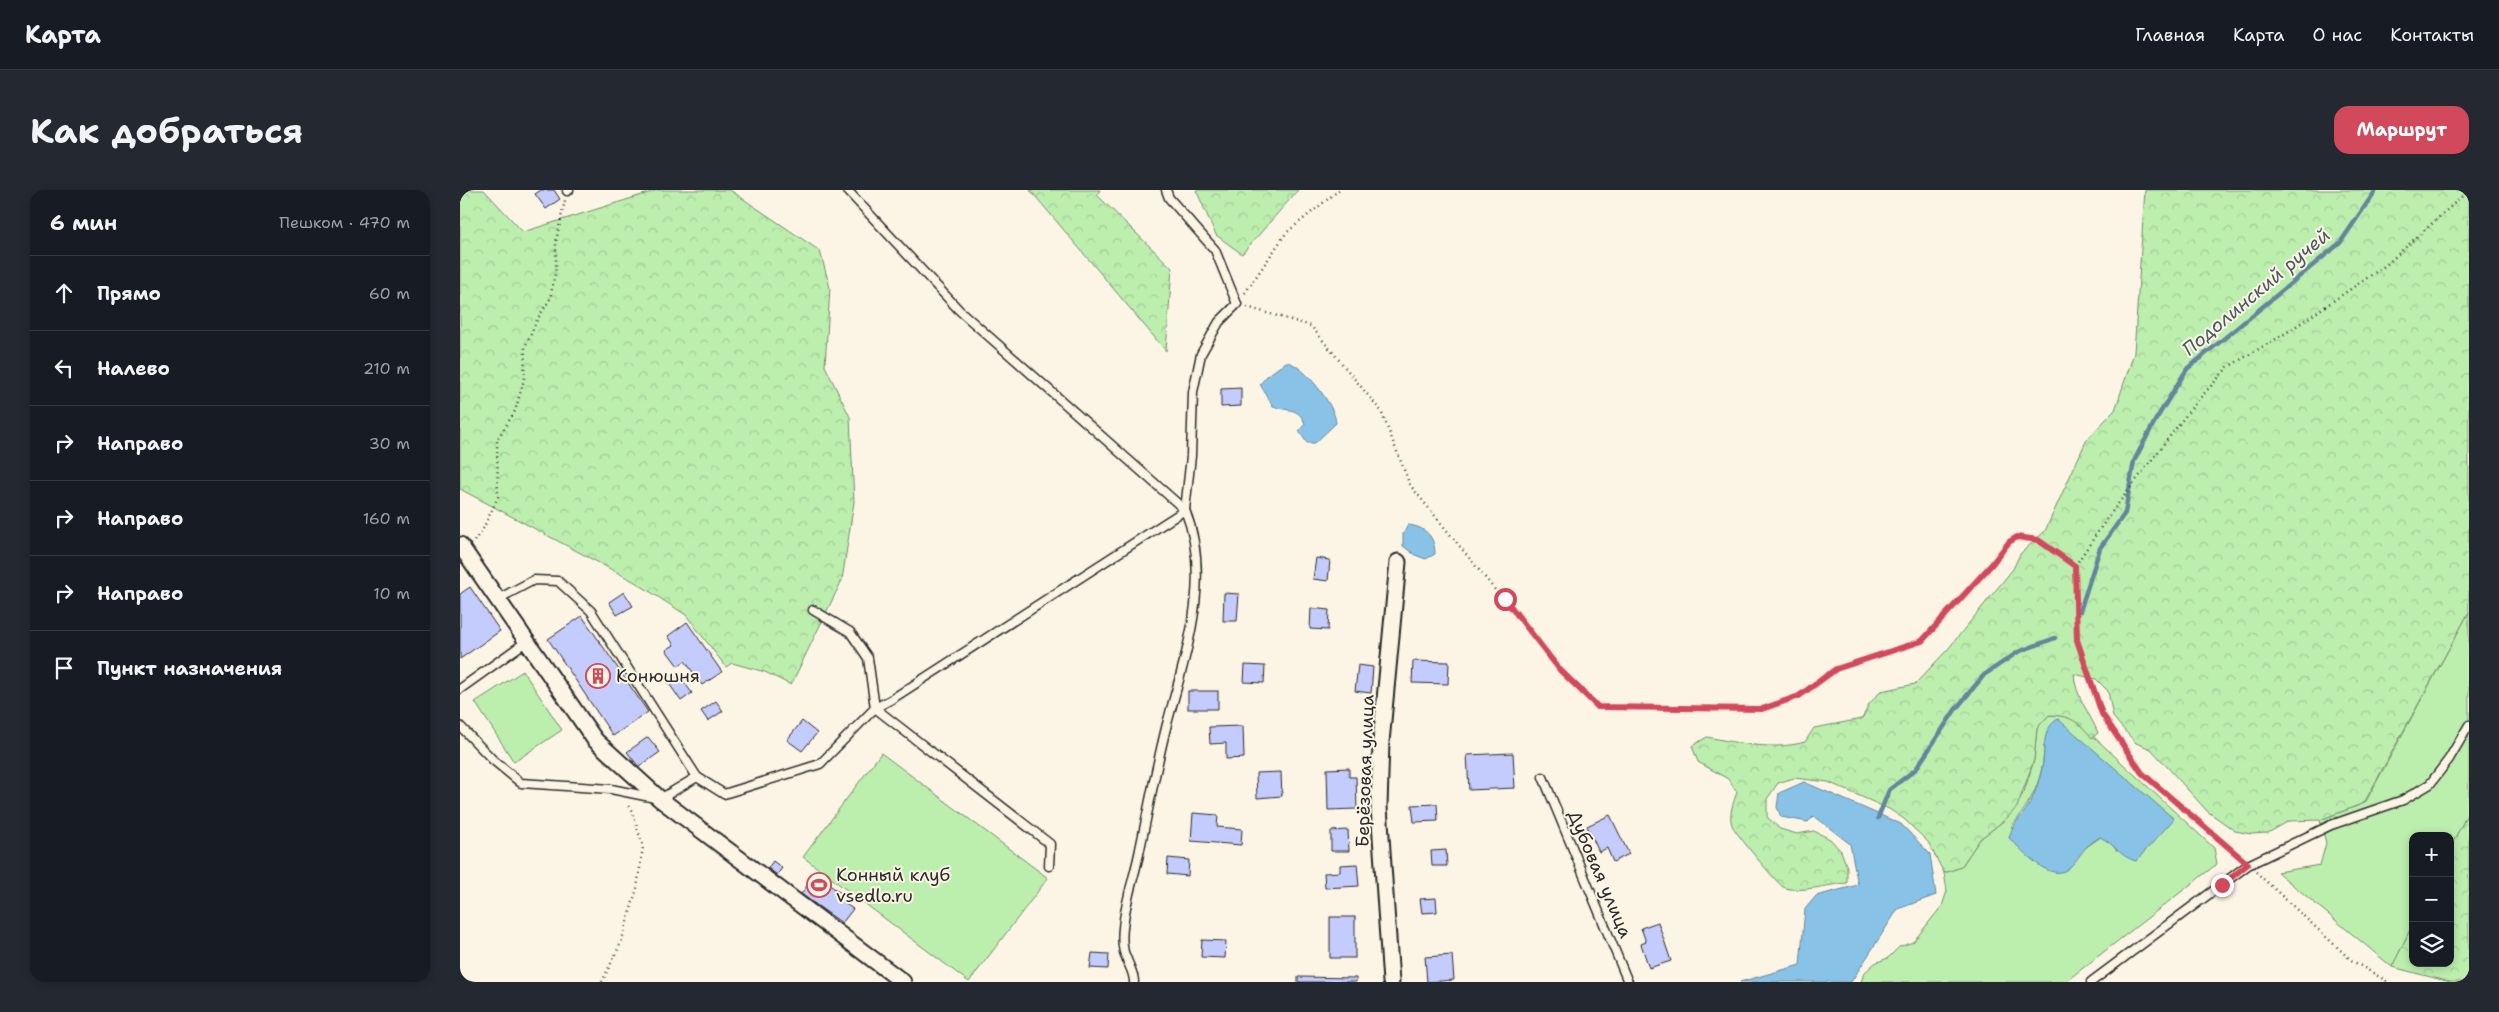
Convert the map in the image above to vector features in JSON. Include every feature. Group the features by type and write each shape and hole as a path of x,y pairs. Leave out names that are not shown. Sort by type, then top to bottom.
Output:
{"street":[{"path":"464,555 498,599 595,740 660,799 902,982"},
{"name":"Берёзовая улица","path":"1391,982 1379,807 1382,742 1398,562"}],"lane":[{"path":"847,190 959,310 1184,510 1194,532 1197,569 1193,616 1184,664 1166,726 1122,930 1124,955 1134,976 1134,982"},
{"path":"498,599 534,580 558,581 591,611 696,777 724,794 820,764 875,708 892,699 1184,510 1191,456 1193,392 1201,354 1219,322 1237,304 1215,250 1169,198 1166,190"},
{"path":"813,610 850,632 868,658 875,708 1050,844 1049,866"},
{"path":"460,689 527,641"},
{"path":"2091,982 2248,864 2331,825 2403,800 2430,784 2449,759 2469,725"},
{"path":"460,726 493,760 522,783 611,789 660,799 696,777"},
{"name":"Дубовая улица","path":"1543,777 1628,982"}],"path":[{"path":"1339,190 1286,233 1237,304 1311,326 1381,411 1410,485 1505,599 1560,670 1598,707 1762,709 1799,696 1836,669 1922,641 1992,564 2009,542 2017,537 2038,540 2075,566"},
{"path":"2388,982 2351,960 2248,864 2142,773 2102,714 2077,640 2075,566 2108,517 2193,406 2228,366 2286,333 2386,265 2469,190"},
{"path":"464,555 483,529 498,497 497,440 515,411 524,380 525,347 538,318 550,299 556,268 556,241 568,191"},
{"path":"602,982 621,943 637,888 643,847 632,810 611,789"}],"green space":[{"path":"460,190 484,190 523,232 658,190 730,190 820,251 830,288 825,366 850,417 854,502 842,580 791,685 765,672 732,663 726,667 686,615 635,582 460,489"},
{"path":"1030,190 1100,190 1097,195 1172,268 1166,351"},
{"path":"1196,190 1298,190 1242,254 1216,235"},
{"path":"2145,190 2469,190 2469,612 2364,803 2320,820 2289,821 2268,833 2251,834 2235,831 2207,811 2151,749 2136,743 2124,730 2113,717 2108,691 2096,679 2074,674 2077,690 2098,733 2092,738 2074,720 2049,715 2037,728 2034,760 2017,807 2006,819 1980,839 1961,867 1944,873 1928,842 1904,819 1889,809 1828,782 1794,778 1778,783 1767,799 1767,817 1780,829 1797,834 1814,831 1830,839 1841,851 1847,867 1847,883 1805,889 1783,887 1756,858 1732,825 1731,812 1737,792 1728,779 1698,762 1692,746 1707,737 1756,745 1793,745 1805,742 1814,728 1862,719 1869,704 1881,691 1915,684 1948,649 2013,569 2020,554 2045,531 2087,439 2115,410 2134,353"},
{"path":"2469,612 2469,811 2454,840 2454,832 2409,832 2409,932 2392,967 2277,872 2320,865 2326,843 2320,820 2365,803"},
{"path":"523,671 562,730 514,762 475,702"},
{"path":"2049,715 2067,716 2081,725 2214,848 2217,864 2065,982 1861,982 1864,973 1875,963 1888,958 1899,947 1913,942 1942,906 1947,891 1944,873 1961,867 1980,839 2006,819 2024,792 2034,760 2037,728","holes":["2044,746 2123,778 2174,819 2117,851 2110,842 2101,837 2082,850 2011,827 2025,809 2035,790 2042,769"]},
{"path":"881,753 1048,878 969,982 803,857"},
{"path":"2469,811 2469,982 2450,982 2392,967 2409,932 2409,967 2454,967 2454,840"}],"water":[{"path":"1286,362 1293,364 1309,378 1325,397 1335,416 1336,423 1315,443 1307,443 1299,431 1305,424 1300,415 1296,412 1273,407 1260,384 1267,376"},
{"path":"1408,525 1420,528 1428,534 1435,548 1435,554 1426,559 1415,555 1403,546 1403,534"},
{"path":"2058,719 2174,819 2136,861 2126,857 2100,837 2086,848 2070,867 2062,872 2054,872 2038,864 2009,838 2010,833 2034,794 2042,768 2046,735 2048,729"},
{"path":"1804,782 1901,824 1930,854 1936,895 1898,909 1851,982 1740,982 1800,965 1805,909 1816,896 1858,885 1850,844 1814,816 1808,822 1781,817 1777,807 1779,793"}],"building":[{"path":"541,190 554,190 560,199 546,209 535,194"},
{"path":"1241,388 1241,406 1221,407 1221,389"},
{"path":"1316,558 1330,560 1328,581 1313,579"},
{"path":"470,587 500,631 460,659 460,594"},
{"path":"624,592 633,606 617,615 609,602"},
{"path":"1224,593 1239,594 1237,621 1223,621"},
{"path":"1311,608 1329,610 1328,630 1310,629"},
{"name":"Конюшня","path":"582,616 648,712 613,736 548,639"},
{"path":"687,622 722,672 702,685 685,661 678,666 666,650 674,645 668,636"},
{"path":"1413,661 1449,662 1448,684 1412,683"},
{"path":"1245,665 1265,666 1264,683 1244,682"},
{"path":"1358,665 1373,667 1371,693 1355,691"},
{"path":"679,675 692,693 681,701 668,682"},
{"path":"1188,691 1218,691 1218,709 1188,709"},
{"path":"716,701 723,711 708,721 701,711"},
{"path":"802,721 817,733 802,751 787,740"},
{"path":"1243,726 1244,758 1226,759 1226,743 1210,744 1209,727"},
{"path":"648,737 660,752 639,767 627,752"},
{"path":"1513,753 1515,788 1469,790 1467,755"},
{"path":"1349,768 1349,777 1356,777 1357,809 1328,810 1327,769"},
{"path":"1281,772 1282,796 1257,798 1256,773"},
{"path":"1437,804 1438,821 1414,822 1412,805"},
{"path":"1193,813 1218,815 1217,827 1242,829 1241,845 1191,841"},
{"path":"1610,815 1629,854 1613,862 1607,848 1599,852 1587,826"},
{"path":"1348,830 1349,851 1331,851 1331,831"},
{"path":"1446,850 1447,866 1432,866 1431,851"},
{"path":"1168,858 1189,860 1188,876 1167,874"},
{"path":"773,861 782,868 777,875 768,868"},
{"path":"1357,864 1359,886 1325,888 1324,873 1340,872 1340,865"},
{"path":"812,879 818,884 821,879 848,898 844,903 853,909 842,923 801,894"},
{"path":"1436,898 1437,912 1422,913 1420,899"},
{"path":"1330,917 1355,917 1355,958 1330,958"},
{"path":"1658,922 1671,961 1649,968 1641,944 1646,942 1641,928"},
{"path":"1202,940 1226,941 1225,958 1201,957"},
{"path":"1092,953 1109,954 1108,969 1090,968"},
{"path":"1452,955 1454,980 1427,982 1425,957"},
{"path":"1298,977 1356,978 1356,982 1298,982"}],"waterway":[{"name":"Подолинский ручей","path":"2080,611 2100,548 2125,513 2134,461 2155,421 2187,369 2340,243 2376,190"},
{"name":"Подолинский ручей","path":"1878,818 1889,790 1916,769 1955,710 1984,675 2018,652 2055,638"}],"place":[{"name":"Конюшня","path":"598,676"},
{"name":"Конный клуб vsedlo.ru","path":"819,885"}],"route":[{"path":"1505,599 1560,670 1598,707 1762,709 1799,696 1836,669 1922,641 1992,564 2009,542 2017,537 2038,540 2075,566 2077,640 2102,714 2142,773 2248,864 2222,885"}]}
